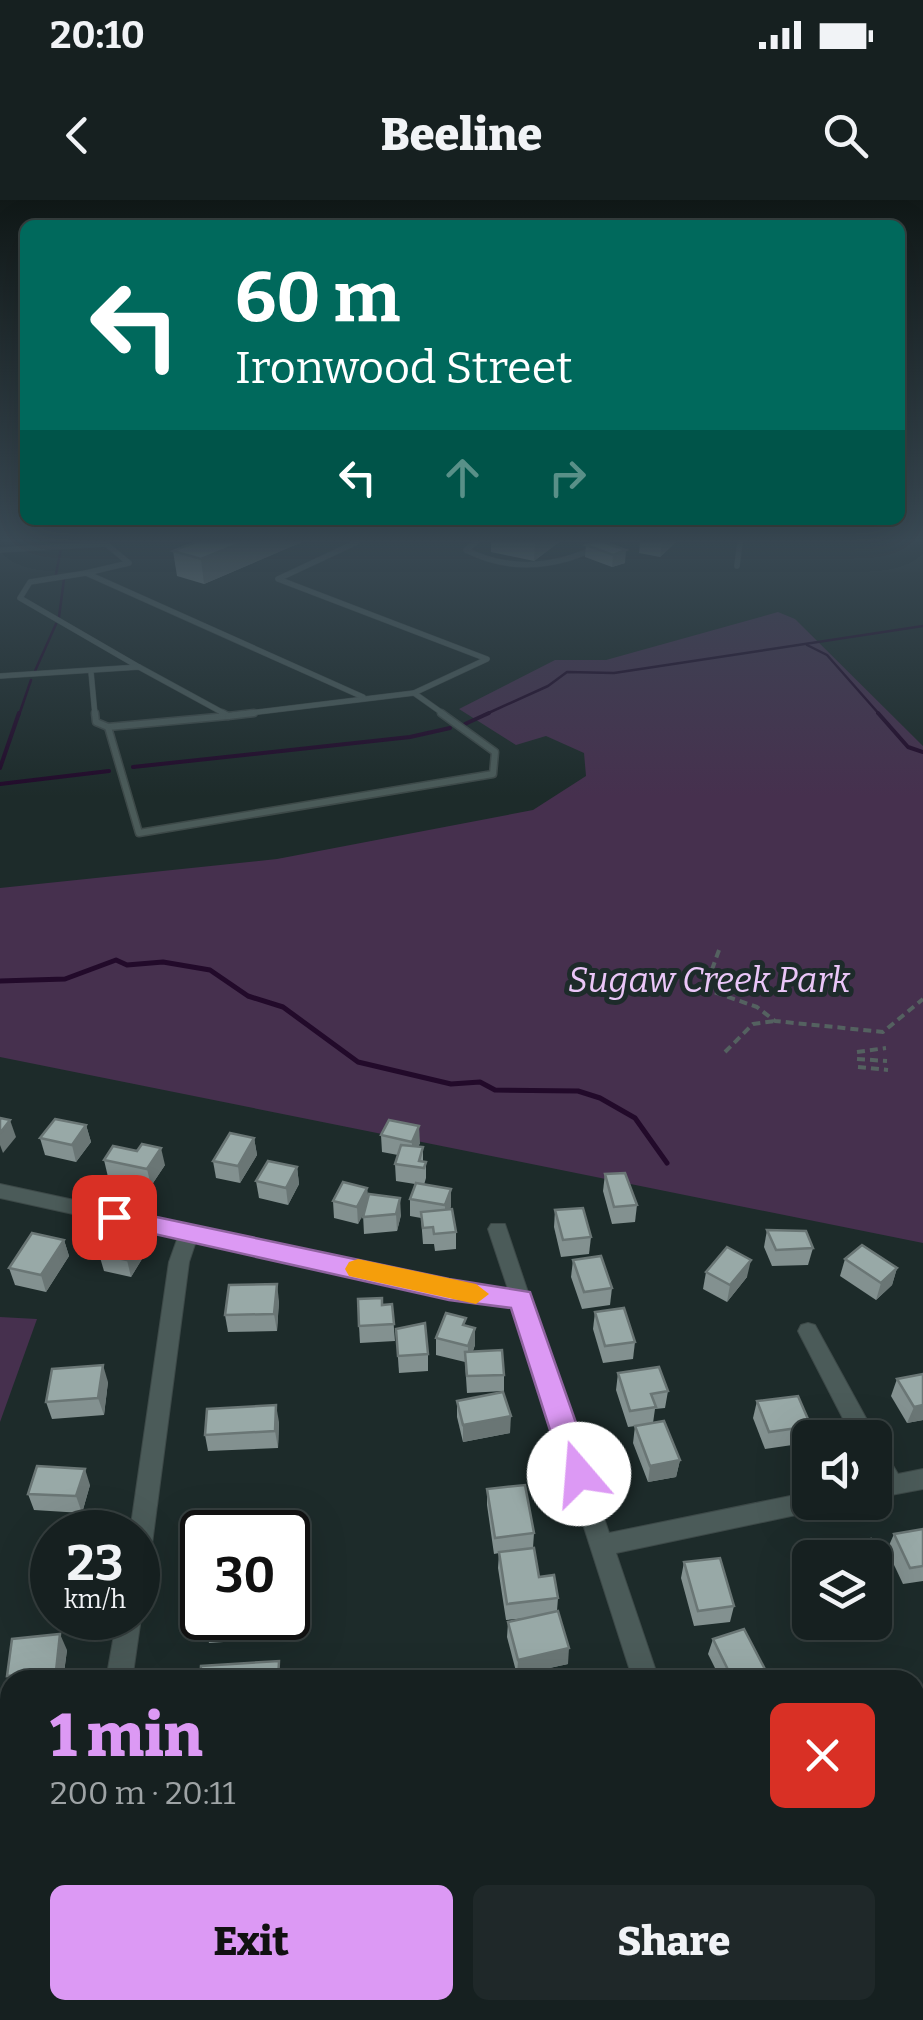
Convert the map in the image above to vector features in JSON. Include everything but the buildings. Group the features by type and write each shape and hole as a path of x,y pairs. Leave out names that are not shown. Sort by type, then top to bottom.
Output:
{"street":[{"path":"0,1190 449,1290 521,1299"},
{"path":"498,1230 643,1670"},
{"path":"145,1510 179,1262 189,1234"},
{"path":"808,1330 856,1420"},
{"path":"892,1485 923,1479"},
{"path":"602,1544 792,1506"},
{"path":"120,1670 125,1640"}],"lane":[{"path":"70,627 228,716"},
{"path":"206,627 367,699"},
{"path":"90,672 96,722 108,727 414,693 487,659 403,627"},
{"path":"0,676 139,667"},
{"path":"108,727 139,833 493,774 496,752 414,693"}],"path":[{"path":"719,950 705,988 756,1007 775,1021"},
{"path":"725,1052 753,1024 775,1021 883,1032 923,999"},
{"path":"886,1048 871,1047 857,1056 887,1061"},
{"path":"858,1066 888,1070"}],"green space":[{"name":"Sugaw Creek Park","path":"724,627 803,627 923,746 923,1243 0,1057 0,888 277,859 533,810 586,776 584,753 546,736 516,745 459,709 555,660 606,660"},
{"path":"0,1317 37,1319 0,1422"}],"waterway":[{"path":"35,671 55,627"},
{"path":"484,715 548,686 567,672 614,673 917,627"},
{"path":"807,645 827,655 880,715"},
{"path":"19,715 31,680"},
{"path":"0,768 19,713"},
{"path":"465,724 489,713"},
{"path":"878,713 908,747 923,752"},
{"path":"133,767 410,737 450,728"},
{"path":"0,784 109,771"},
{"path":"0,981 65,979 116,960 127,965 163,962 210,970 248,996 283,1007 358,1062 451,1084 480,1082 495,1090 578,1091 600,1098 635,1118 667,1163"}],"slow traffic":[{"path":"358,1269 476,1294"}],"route":[{"path":"114,1217 449,1290 521,1299 579,1474"}]}
